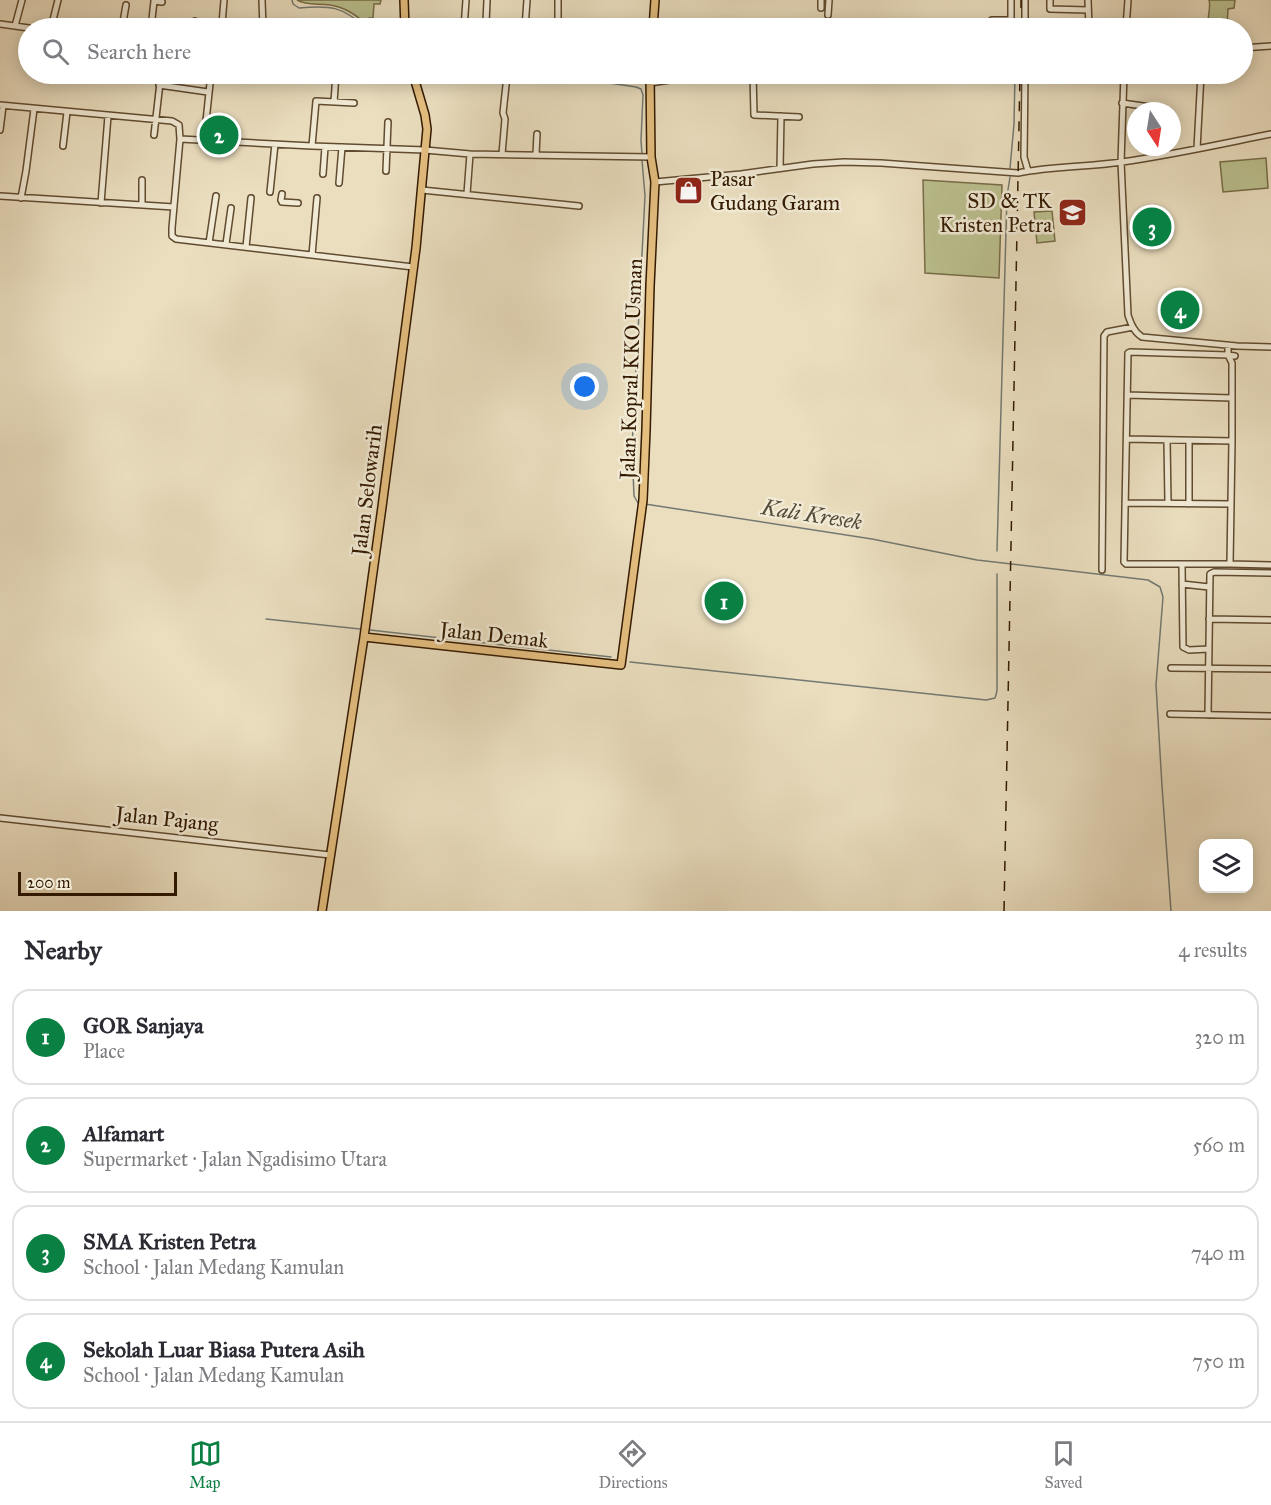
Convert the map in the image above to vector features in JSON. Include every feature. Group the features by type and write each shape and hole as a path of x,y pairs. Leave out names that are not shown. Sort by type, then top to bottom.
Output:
{"main road":[{"path":"404,0 405,18"},
{"path":"654,18 655,0"},
{"name":"Jalan Selowarih","path":"322,911 364,637 422,190 427,129 426,115 416,84"},
{"name":"Jalan Kopral KKO Usman","path":"621,665 643,502 655,182 646,158 650,84"},
{"name":"Jalan Demak","path":"364,637 621,665"}],"street":[{"path":"15,26 22,0"},
{"path":"54,18 58,0"},
{"path":"222,18 224,0"},
{"path":"262,0 263,18"},
{"path":"465,18 466,0"},
{"path":"486,18 487,0"},
{"path":"526,18 527,0"},
{"path":"558,0 558,18"},
{"path":"821,0 821,8"},
{"path":"828,15 829,0"},
{"path":"1011,0 1011,18"},
{"path":"1025,0 1025,18"},
{"path":"1050,0 1050,9 1088,10"},
{"path":"1088,0 1088,18"},
{"path":"1127,18 1128,0"},
{"path":"152,18 154,1 162,2"},
{"path":"124,18 126,5"},
{"path":"0,24 18,26"},
{"path":"1253,47 1271,46"},
{"path":"204,140 209,84"},
{"path":"334,102 335,84"},
{"path":"502,154 506,84"},
{"path":"753,84 754,115 799,117"},
{"path":"1025,84 1024,157 1028,171"},
{"path":"1123,84 1121,162 1123,227 1128,315 1133,327 1142,337 1271,347"},
{"path":"1197,149 1200,84"},
{"path":"154,135 159,85 208,92"},
{"path":"312,146 315,102 317,100 354,103"},
{"path":"1122,103 1127,104"},
{"path":"0,130 2,106 172,122 179,125 180,139 172,236 176,239 413,267"},
{"path":"21,198 34,109"},
{"path":"63,146 67,112"},
{"path":"101,203 108,116"},
{"path":"780,168 781,116"},
{"path":"386,171 388,122"},
{"path":"536,154 537,134"},
{"path":"655,182 844,162 1018,172 1175,154 1271,134"},
{"path":"180,139 470,154 646,158"},
{"path":"270,192 275,144"},
{"path":"323,174 325,147"},
{"path":"339,183 342,147"},
{"path":"467,194 470,154"},
{"path":"142,180 142,205"},
{"path":"422,190 579,206"},
{"path":"0,196 174,207"},
{"path":"209,243 216,196"},
{"path":"246,247 251,198"},
{"path":"312,255 317,198"},
{"path":"282,199 298,203"},
{"path":"225,244 231,208"},
{"path":"1101,570 1104,336 1107,332 1133,327"},
{"path":"1228,345 1228,355 1232,363"},
{"path":"1230,564 1232,363 1237,346"},
{"path":"1235,356 1130,352 1127,355 1124,562 1126,564 1271,565"},
{"path":"1127,395 1232,398"},
{"path":"1127,439 1232,441"},
{"path":"1167,440 1168,503"},
{"path":"1189,441 1189,504"},
{"path":"1126,503 1231,504"},
{"path":"1182,565 1184,647 1190,650 1209,649"},
{"path":"1208,715 1209,576 1212,572 1271,573"},
{"path":"1182,584 1209,587"},
{"path":"1209,619 1271,620"},
{"path":"1171,668 1271,669"},
{"path":"1170,714 1271,717"},
{"name":"Jalan Pajang","path":"0,818 330,855"}],"green space":[{"path":"297,0 381,0 380,4 374,4 373,18 358,18 341,8 330,5"},
{"path":"1209,0 1235,0 1234,8 1228,9 1228,18 1209,18"},
{"path":"1266,158 1268,188 1223,192 1220,162"},
{"path":"923,180 1002,185 999,278 925,273"},
{"path":"1052,211 1055,241 1037,243 1034,212"}],"waterway":[{"name":"Kali Kresek","path":"292,0 293,4 299,8 327,7 342,11 354,18"},
{"name":"Kali Kresek","path":"616,84 641,89 643,95 642,155"},
{"path":"1010,168 1015,84"},
{"name":"Kali Kresek","path":"640,503 634,496 632,448 645,196 642,160"},
{"path":"997,551 1007,196 1010,177"},
{"name":"Kali Kresek","path":"645,504 872,539 977,560 1148,580 1160,587 1163,597 1156,685 1171,911"},
{"path":"630,662 986,700 995,698 997,691 997,574"},
{"path":"266,619 360,629"},
{"path":"370,630 611,657"}],"railway":[{"path":"1021,0 1021,18"},
{"path":"1004,911 1020,84"}],"place":[{"name":"Alfamart","path":"219,135"},
{"name":"Pasar Gudang Garam","path":"689,191"},
{"name":"SD & TK Kristen Petra","path":"1073,213"},
{"name":"SMA Kristen Petra","path":"1152,227"},
{"name":"Sekolah Luar Biasa Putera Asih","path":"1180,310"},
{"name":"GOR Sanjaya","path":"724,601"}]}
